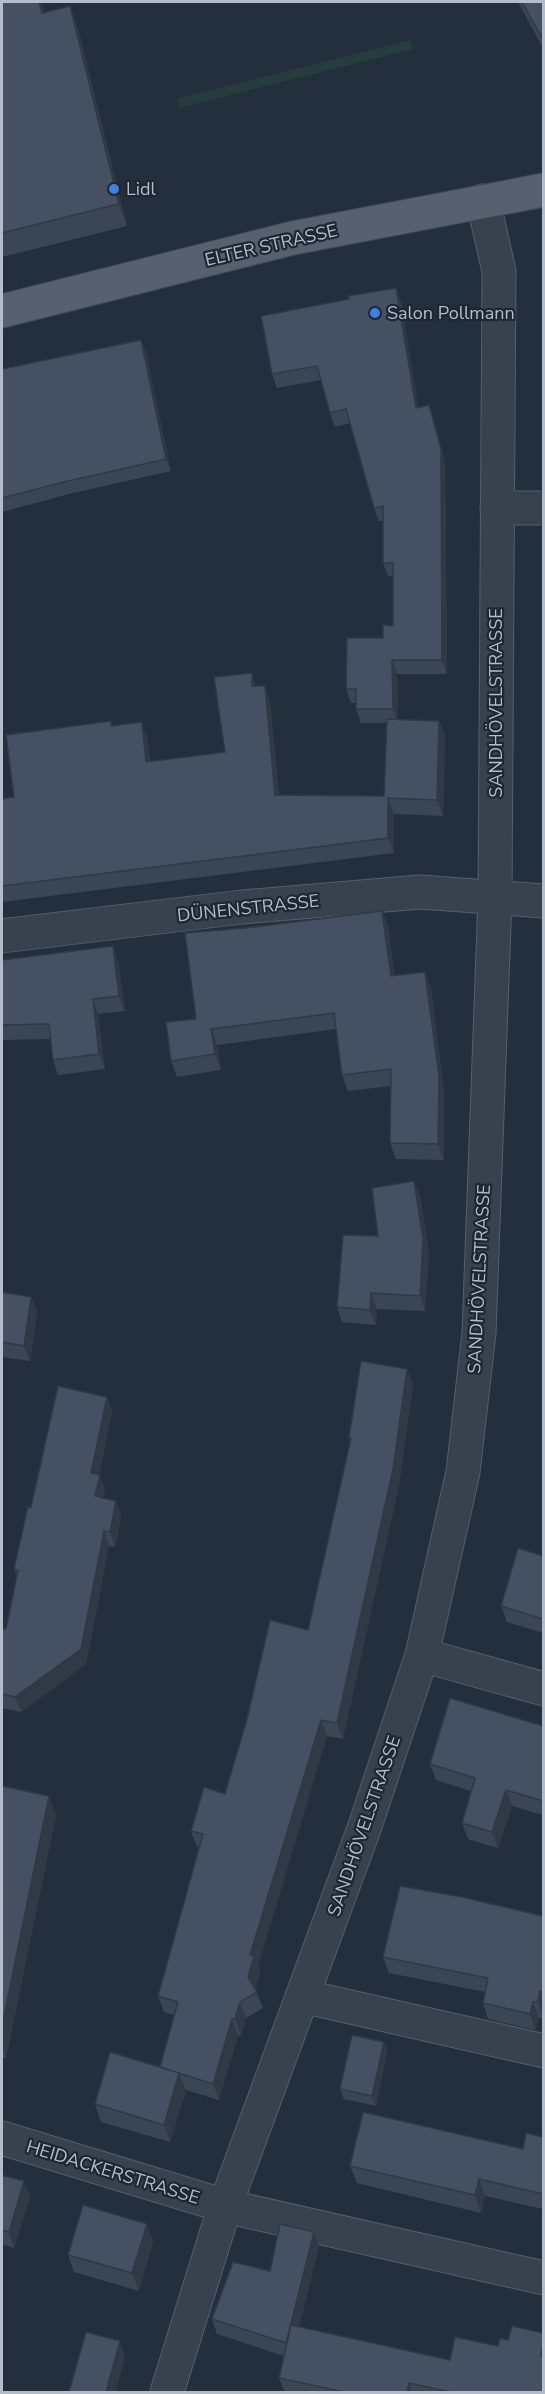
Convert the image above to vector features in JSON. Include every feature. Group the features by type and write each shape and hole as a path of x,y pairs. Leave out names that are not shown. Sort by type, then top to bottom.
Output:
{"main road":[{"name":"ELTER STRASSE","path":"2,311 293,238 543,190"}],"street":[{"name":"SANDHÖVELSTRASSE","path":"166,2392 225,2206 365,1826 422,1655 463,1472 479,1333 495,898 500,270 483,201"},
{"path":"497,508 543,508"},
{"name":"DÜNENSTRASSE","path":"2,936 242,907 420,892 495,898"},
{"path":"495,898 543,901"},
{"path":"422,1655 543,1689"},
{"path":"302,1996 543,2051"},
{"name":"HEIDACKERSTRASSE","path":"2,2138 225,2206"},
{"path":"225,2206 543,2278"}],"green space":[{"path":"410,40 413,49 179,108 177,99"}],"building":[{"path":"2,2 39,2 42,13 70,6 119,204 2,233"},
{"path":"522,2 543,2 543,35 541,36"},
{"path":"396,288 416,408 429,405 441,449 442,660 392,660 393,709 356,709 356,689 346,689 347,638 383,638 383,625 393,626 393,563 383,563 383,506 374,508 346,409 330,413 317,366 272,374 261,316 349,299 348,296"},
{"path":"141,340 166,459 2,498 2,369"},
{"path":"252,673 252,686 265,686 275,795 384,796 387,719 439,721 437,800 388,798 388,838 2,886 2,799 14,797 6,735 111,721 111,726 142,722 146,762 225,752 214,677"},
{"path":"382,911 391,976 425,972 439,1076 438,1144 390,1143 391,1069 342,1075 334,1013 211,1029 215,1054 171,1061 166,1022 196,1019 185,933"},
{"path":"113,946 119,996 93,999 99,1054 53,1060 49,1024 2,1025 2,960"},
{"path":"414,1181 423,1239 420,1296 371,1293 370,1310 337,1307 343,1235 378,1236 372,1188"},
{"path":"2,1292 31,1297 24,1346 2,1342"},
{"path":"361,1361 407,1369 393,1469 337,1723 321,1720 250,1955 254,1956 248,1977 257,1992 240,2002 235,2019 232,2019 213,2084 160,2067 178,2002 158,1996 203,1834 191,1831 204,1787 225,1794 247,1719 270,1620 308,1630 351,1438 349,1437"},
{"path":"58,1386 107,1397 91,1473 100,1475 95,1496 116,1501 110,1532 104,1531 81,1649 15,1697 2,1694 2,1629 6,1629 18,1570 14,1569 28,1506 31,1507"},
{"path":"518,1548 543,1556 543,1619 501,1606"},
{"path":"450,1698 543,1726 543,1801 506,1790 492,1832 462,1823 475,1778 430,1764"},
{"path":"2,1786 49,1796 2,2026"},
{"path":"400,1886 462,1897 543,1916 543,1992 540,1991 538,2002 533,2002 530,2014 483,2003 488,1978 383,1957"},
{"path":"352,2035 384,2042 372,2096 340,2089"},
{"path":"110,2052 179,2073 164,2125 95,2104"},
{"path":"363,2112 523,2149 526,2133 543,2137 543,2194 479,2179 475,2195 350,2166"},
{"path":"2,2175 24,2181 9,2232 2,2230"},
{"path":"83,2205 147,2224 132,2273 68,2255"},
{"path":"280,2224 314,2232 286,2343 212,2319 233,2262 270,2271"},
{"path":"291,2325 450,2360 455,2337 498,2346 500,2338 508,2340 512,2326 543,2333 541,2356 543,2356 543,2392 451,2392 409,2383 407,2392 344,2392 279,2378"},
{"path":"86,2332 120,2341 106,2392 69,2392"}],"place":[{"name":"Lidl","path":"114,189"},
{"name":"Salon Pollmann","path":"375,313"}]}
